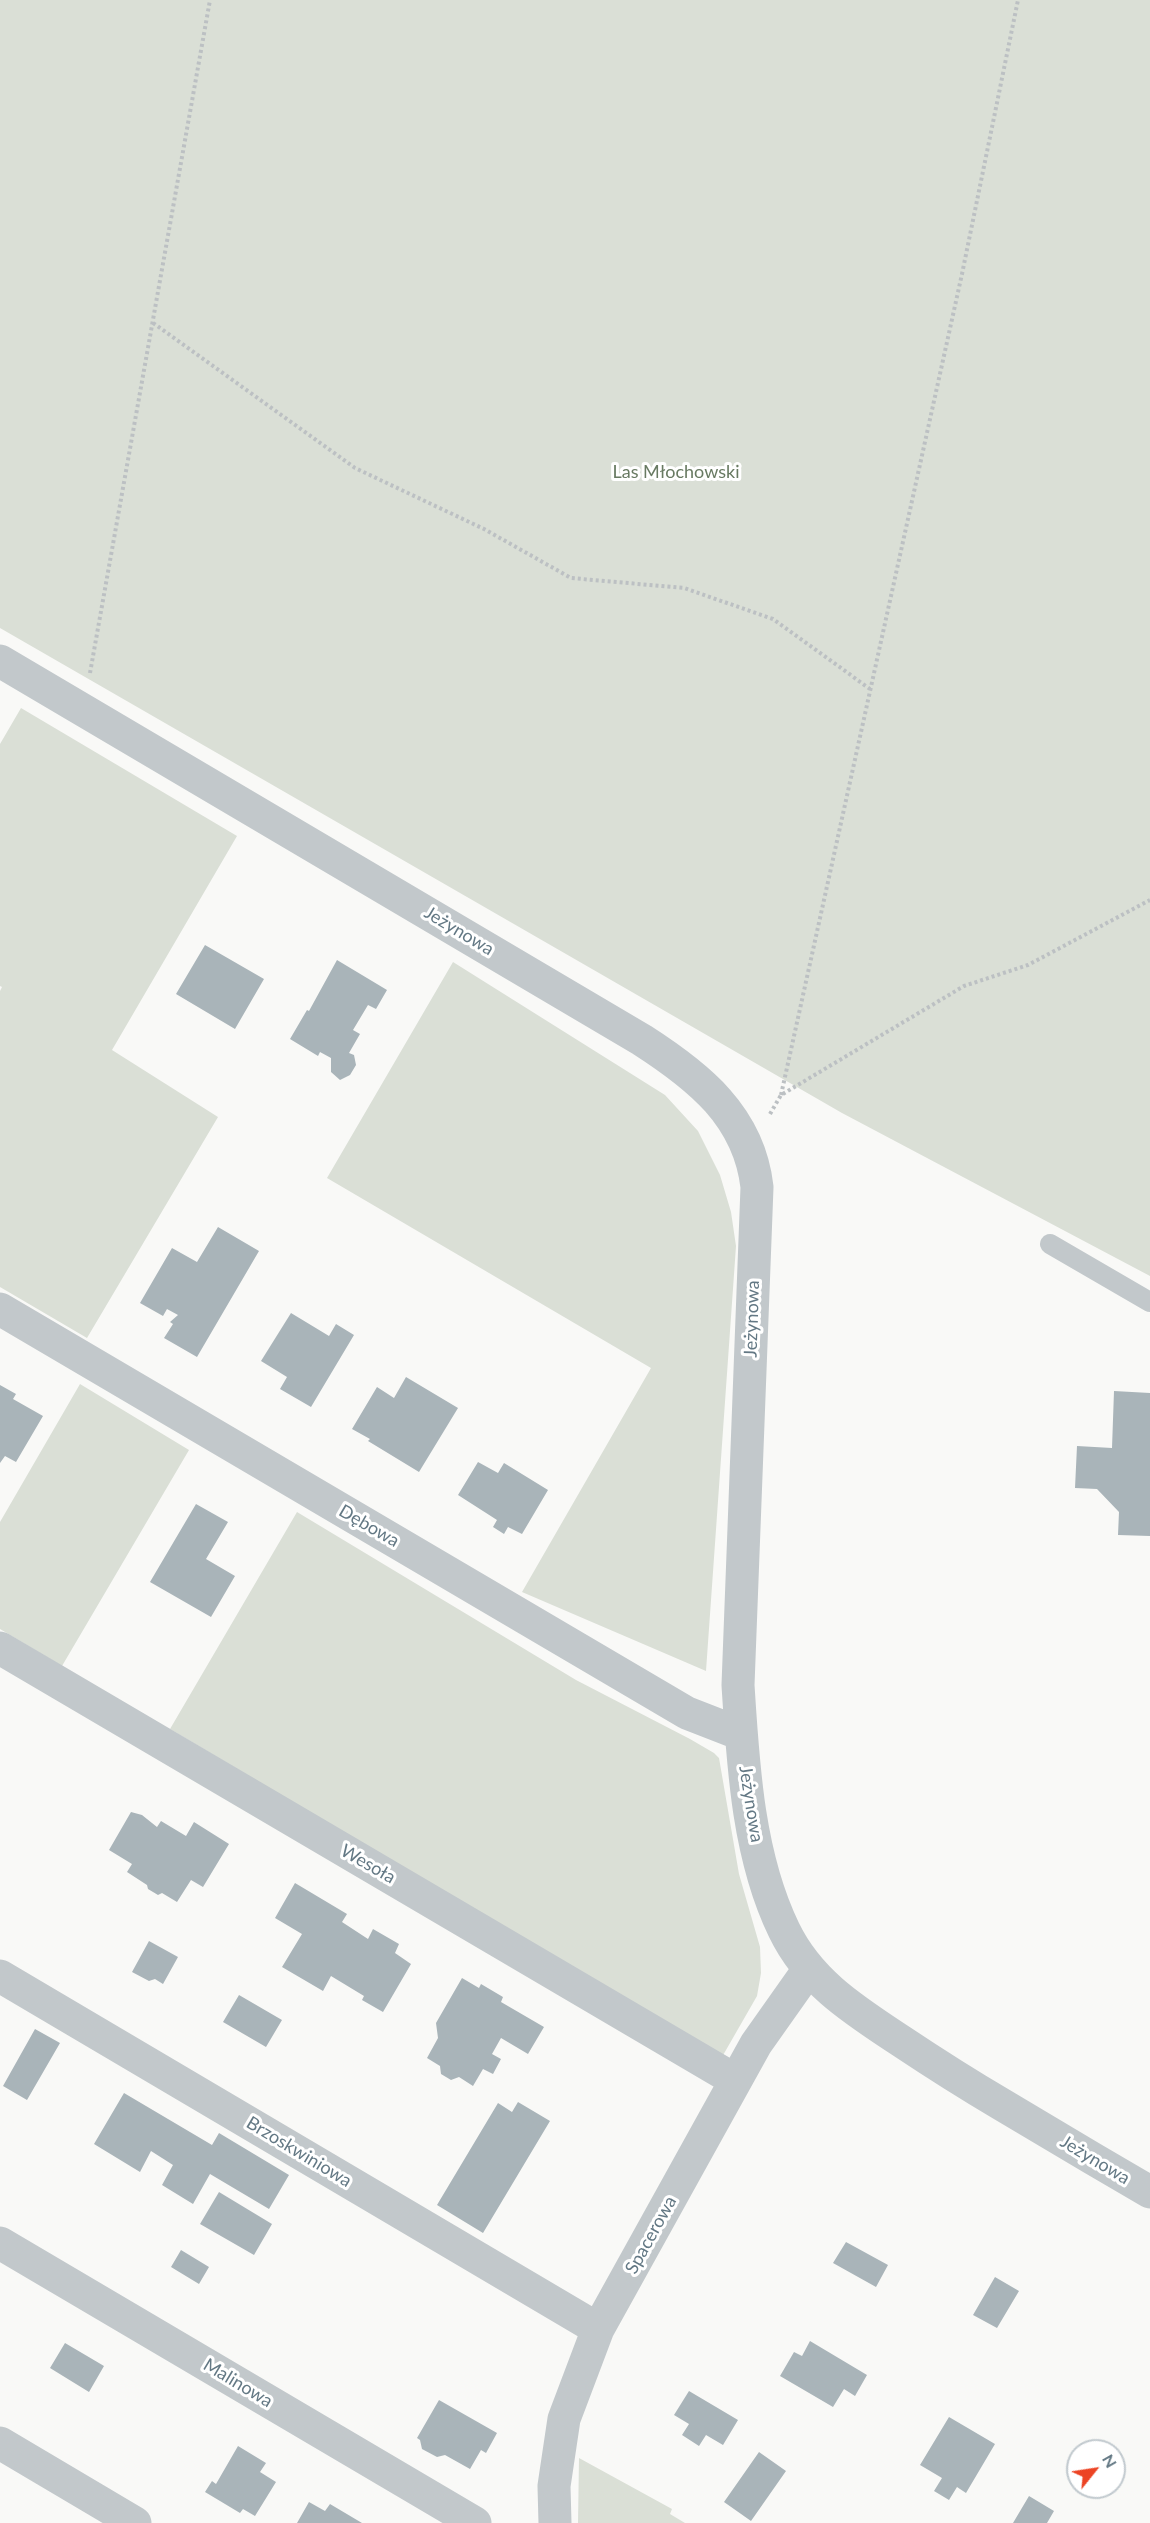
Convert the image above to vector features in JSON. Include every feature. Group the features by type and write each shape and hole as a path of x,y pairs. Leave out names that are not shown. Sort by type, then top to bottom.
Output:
{"street":[{"name":"Jeżynowa","path":"0,661 669,1057 711,1091 739,1129 750,1149 757,1186 738,1685 741,1734 751,1808 767,1885 783,1929 809,1969 847,2006 951,2075 1150,2192"},
{"name":"Dębowa","path":"0,1309 687,1713 741,1734"},
{"name":"Wesoła","path":"0,1648 735,2080"},
{"name":"Spacerowa","path":"555,2523 554,2486 564,2419 598,2329 756,2044 809,1969"},
{"name":"Brzoskwiniowa","path":"0,1976 598,2329"},
{"name":"Malinowa","path":"0,2243 475,2523"},
{"path":"0,2444 135,2523"}],"lane":[{"path":"1050,1244 1150,1302"}],"path":[{"path":"83,710 210,0"},
{"path":"750,1149 782,1095 962,274 1018,0"},
{"path":"153,322 355,468 484,529 571,578 684,588 773,619 870,690"},
{"path":"782,1095 963,986 1028,965 1150,900"}],"green space":[{"name":"Las Młochowski","path":"0,0 1150,0 1150,1276 842,1113 0,628"},
{"path":"21,708 237,836 112,1050 218,1117 87,1338 0,1287 0,991 2,987 0,986 0,744"},
{"path":"453,962 665,1095 698,1131 720,1175 731,1212 736,1246 706,1671 522,1592 651,1368 327,1178"},
{"path":"80,1384 189,1450 62,1666 0,1629 0,1522"},
{"path":"297,1512 576,1680 690,1739 719,1758 739,1874 760,1947 761,1973 757,1996 722,2057 170,1729"},
{"path":"579,2458 672,2509 670,2514 685,2523 578,2523"}],"building":[{"path":"205,945 264,979 235,1029 176,994"},
{"path":"337,960 387,990 376,1009 368,1005 353,1030 360,1034 349,1053 354,1055 356,1065 350,1075 340,1080 331,1072 331,1058 320,1052 318,1056 290,1039 307,1010 309,1011"},
{"path":"218,1227 259,1251 197,1357 164,1338 173,1324 170,1322 178,1315 167,1309 163,1316 140,1303 172,1248 197,1262"},
{"path":"291,1313 329,1336 336,1324 354,1335 311,1407 280,1389 287,1377 261,1361"},
{"path":"406,1377 458,1408 419,1472 352,1429 377,1387 394,1398"},
{"path":"0,1385 16,1394 13,1399 43,1416 16,1462 5,1456 0,1463"},
{"path":"1114,1391 1150,1393 1150,1536 1118,1535 1119,1512 1097,1489 1075,1488 1077,1446 1112,1448"},
{"path":"478,1462 498,1473 504,1463 548,1490 522,1534 508,1527 504,1534 493,1527 497,1520 458,1495"},
{"path":"196,1504 228,1522 206,1559 235,1576 211,1617 150,1582"},
{"path":"131,1812 142,1815 157,1827 161,1821 186,1836 194,1822 229,1844 203,1887 191,1880 177,1902 162,1893 158,1895 148,1889 147,1885 127,1872 132,1864 109,1850"},
{"path":"295,1883 347,1914 342,1922 368,1939 373,1929 399,1944 395,1953 411,1964 383,2012 362,2000 364,1996 331,1976 323,1991 282,1967 302,1934 275,1918"},
{"path":"149,1941 178,1957 163,1984 155,1979 149,1981 132,1972"},
{"path":"462,1978 479,1988 481,1984 503,1997 501,2002 544,2027 528,2054 501,2038 492,2054 501,2059 493,2074 483,2069 473,2086 459,2077 451,2080 441,2074 440,2066 427,2058 438,2038 436,2023"},
{"path":"239,1995 282,2020 266,2047 223,2022"},
{"path":"35,2029 60,2043 27,2100 3,2086"},
{"path":"124,2093 212,2145 219,2133 289,2175 269,2209 210,2174 193,2204 162,2185 173,2165 151,2151 140,2172 94,2144"},
{"path":"518,2102 550,2121 483,2233 437,2205 498,2103 512,2112"},
{"path":"219,2192 272,2224 254,2255 200,2224"},
{"path":"846,2242 888,2265 876,2287 833,2263"},
{"path":"181,2250 209,2267 199,2284 171,2267"},
{"path":"995,2277 1019,2291 997,2328 973,2315"},
{"path":"810,2341 867,2375 855,2396 844,2389 833,2407 780,2376 794,2352 802,2356"},
{"path":"65,2343 104,2366 89,2392 50,2368"},
{"path":"689,2391 738,2420 723,2445 706,2435 699,2446 682,2435 689,2424 674,2415"},
{"path":"439,2400 497,2433 486,2453 481,2450 470,2469 445,2455 437,2457 422,2449 420,2440 417,2438"},
{"path":"949,2417 995,2444 966,2493 957,2487 949,2500 934,2491 942,2478 920,2465"},
{"path":"238,2446 266,2463 260,2472 276,2482 255,2516 243,2509 240,2513 205,2492 212,2481 216,2484"},
{"path":"759,2452 786,2471 751,2521 724,2502"},
{"path":"1029,2496 1054,2511 1047,2523 1013,2523"},
{"path":"309,2502 325,2511 330,2504 362,2523 297,2523"}]}
